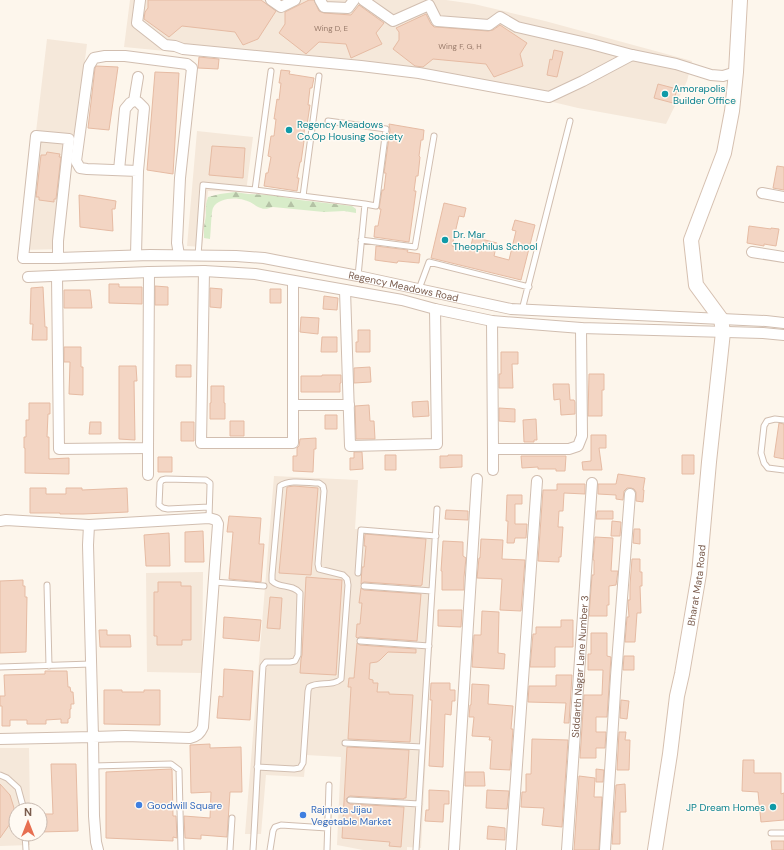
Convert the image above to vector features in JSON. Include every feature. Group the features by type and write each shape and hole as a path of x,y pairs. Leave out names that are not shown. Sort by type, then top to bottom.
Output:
{"street":[{"path":"140,0 137,23 165,45 184,49 419,73 548,97 583,81 632,55"},
{"path":"271,0 281,7 295,0"},
{"path":"320,0 324,7 348,8 354,0"},
{"path":"363,0 393,21 429,5 437,21 489,25 500,17 517,27 632,55 676,64 711,75 723,76 736,72"},
{"path":"722,326 696,285 691,240 724,153 732,111 736,72 739,0"},
{"path":"138,171 80,168 76,162 89,66 94,58 105,56 124,56 188,64 192,68 180,178 177,243 179,255"},
{"path":"119,170 125,109 134,101 138,77"},
{"path":"134,101 138,102 144,108 138,171 136,255"},
{"name":"Regency Meadows Road","path":"58,258 58,240 69,140 36,136 23,258 58,258 136,255 179,255 264,258 358,276 510,309 722,326 766,321 784,323"},
{"path":"762,193 784,197"},
{"path":"752,252 784,257"},
{"path":"28,277 204,271 255,274 402,300 435,309 492,321 581,328 722,326 784,335"},
{"path":"204,271 201,443 293,443 293,280"},
{"path":"148,475 149,272"},
{"path":"57,276 59,449 148,448"},
{"path":"345,290 350,446 437,444 435,309"},
{"path":"492,321 493,470"},
{"name":"Bharat Mata Road","path":"655,850 670,754 677,696 699,574 722,326"},
{"path":"493,449 569,449 578,446 582,436 581,328"},
{"path":"293,405 349,405"},
{"path":"454,850 477,479"},
{"path":"511,850 538,481"},
{"name":"Siddarth Nagar Lane Number 3","path":"567,850 592,483"},
{"path":"605,850 616,676 630,494"},
{"path":"0,521 6,520 88,525 209,518 216,520 218,524 203,727 196,737 125,736 0,739"},
{"path":"88,525 94,816 98,850"}],"lane":[{"path":"256,190 271,71"},
{"path":"303,196 319,76"},
{"path":"198,256 203,185 256,190 376,206 386,129 328,121"},
{"path":"522,310 570,121"},
{"path":"362,240 415,247 434,136"},
{"path":"358,276 365,204"},
{"path":"419,289 429,262 529,287"},
{"path":"784,420 775,419 767,421 764,426 761,453 764,464 768,468 784,470"},
{"path":"209,507 163,508 159,505 160,483 162,480 166,479 206,480 210,483 209,518"},
{"path":"253,850 263,666 266,662 295,661 298,655 300,593 293,587 275,584 272,581 280,486 284,483 290,482 319,483 323,486 324,491 318,564 319,569 343,575 347,579 348,585 341,679 335,683 313,685 309,687 303,763 300,768 258,768"},
{"path":"416,850 437,509"},
{"path":"358,573 361,530 436,536"},
{"path":"214,582 264,586"},
{"path":"47,585 49,666"},
{"path":"364,586 432,591"},
{"path":"360,641 429,646"},
{"path":"0,667 91,664"},
{"path":"345,742 422,747"},
{"path":"93,766 171,764 179,770 181,850"},
{"path":"0,775 7,778 18,788 22,802"},
{"path":"327,850 330,785"},
{"path":"350,800 419,804"},
{"path":"230,850 232,818"},
{"path":"270,850 275,827 281,825 328,828"},
{"path":"771,833 784,833"}],"shaded area":[{"path":"130,0 446,0 474,4 545,21 692,61 687,81 666,124 578,108 511,92 446,81 364,70 124,47"},
{"path":"47,39 87,44 61,249 22,250"},
{"path":"197,131 253,137 246,192 208,191 202,247 187,246"},
{"path":"274,476 358,480 355,529 439,533 421,848 407,847 407,850 363,850 337,845 341,757 306,755 304,777 266,775 261,834 245,834"},
{"path":"203,572 202,673 147,672 146,573"},
{"path":"0,748 29,748 30,802 8,802 8,842 30,842 30,845 0,846"}],"green space":[{"path":"235,192 271,195 352,206 356,209 356,213 344,211 324,212 273,207 264,209 240,199 227,199 219,202 213,208 210,239 204,238 206,204 208,197"}],"building":[{"path":"148,0 261,0 276,11 258,39 243,45 235,32 182,26 169,37 144,19 145,12 148,8"},
{"path":"309,0 314,0 319,11 324,13 351,15 359,5 384,23 376,33 382,44 351,58 346,44 319,42 306,54 279,33 285,24 285,12"},
{"path":"426,14 434,27 488,31 493,30 500,25 527,43 520,54 523,66 494,77 486,64 433,59 423,67 415,66 393,49 399,40 399,32 396,28"},
{"path":"554,50 563,52 557,77 547,75 550,59 552,60"},
{"path":"199,57 219,59 218,69 198,68"},
{"path":"96,66 118,67 109,130 88,128"},
{"name":"Regency Meadows Co.Op Housing Society","path":"281,70 290,71 289,74 314,78 312,88 310,88 308,105 310,105 307,125 305,125 301,162 297,178 299,178 297,191 264,186 271,157 268,156 271,136 274,136 276,119 274,119 277,99 279,100"},
{"path":"155,72 179,73 173,174 147,170"},
{"name":"Amorapolis Builder Office","path":"658,84 677,89 673,103 654,98"},
{"path":"389,124 424,130 423,140 421,140 418,176 416,176 414,191 416,191 409,242 374,237 375,226 378,226 381,209 379,209 382,190 384,190 386,173 384,173 390,130"},
{"path":"212,146 245,148 243,178 209,175"},
{"path":"47,152 60,154 59,157 61,157 56,199 54,199 54,202 39,200 39,197 36,197 41,155 46,155"},
{"path":"777,166 784,167 784,190 773,188"},
{"path":"79,195 116,201 115,209 112,209 113,231 80,227"},
{"name":"Dr. Mar Theophilus School","path":"444,203 466,208 464,217 459,216 452,246 470,250 473,237 497,243 494,256 509,260 516,231 512,230 515,220 535,225 521,280 431,258"},
{"path":"749,226 779,229 776,246 764,244 764,246 747,243"},
{"path":"376,246 408,250 407,252 420,254 419,263 398,261 397,263 375,260"},
{"path":"109,284 119,284 119,287 142,287 142,304 109,303"},
{"path":"155,286 168,287 168,305 155,305"},
{"path":"43,287 47,340 32,340 33,324 30,324 31,288"},
{"path":"210,288 222,289 221,308 210,307"},
{"path":"270,289 281,289 281,303 270,303"},
{"path":"64,290 90,290 92,308 64,308"},
{"path":"324,296 338,298 337,310 323,309"},
{"path":"301,317 319,318 318,334 300,332"},
{"path":"358,330 370,330 370,352 356,352"},
{"path":"322,337 337,337 337,352 321,352"},
{"path":"64,347 81,347 83,395 69,394 70,362 64,362"},
{"path":"501,352 518,352 518,364 512,364 513,388 499,388 499,374 501,374"},
{"path":"176,365 191,365 191,377 176,377"},
{"path":"119,366 136,366 137,381 134,381 135,440 119,439"},
{"path":"370,367 371,382 354,383 354,368"},
{"path":"589,374 604,374 604,390 602,390 602,416 588,416"},
{"path":"341,375 340,392 301,392 301,376"},
{"path":"553,384 569,384 570,400 574,400 575,402 575,414 561,415 560,399 554,400"},
{"path":"211,386 224,386 225,419 210,419"},
{"path":"428,401 429,416 413,417 412,402"},
{"path":"29,403 50,403 47,437 49,437 49,459 69,458 69,474 25,473 24,437 26,437 26,420 29,420"},
{"path":"369,405 370,421 374,421 375,439 356,439 355,406"},
{"path":"499,408 515,409 515,422 499,421"},
{"path":"325,415 337,415 337,429 325,429"},
{"path":"536,419 537,440 534,440 534,442 524,442 523,420"},
{"path":"230,421 244,421 244,436 230,436"},
{"path":"90,422 101,422 101,434 89,434"},
{"path":"181,422 194,422 194,441 181,441"},
{"path":"779,423 784,424 784,459 774,457"},
{"path":"591,435 606,435 606,448 599,448 602,470 583,470 582,462 591,461"},
{"path":"316,438 313,472 293,471 293,456 297,456 297,448 299,446 300,439"},
{"path":"354,452 362,452 363,469 350,470 350,458 354,458"},
{"path":"385,455 396,455 396,470 385,470"},
{"path":"462,455 462,467 440,468 440,456"},
{"path":"682,455 694,455 694,474 682,474"},
{"path":"521,456 566,456 565,471 556,471 556,469 538,469 538,467 522,468"},
{"path":"158,457 172,457 172,472 158,472"},
{"path":"618,474 645,478 643,502 636,501 636,492 631,488 627,488 624,491 623,500 616,499 616,495 598,494 598,484 616,484"},
{"path":"557,484 585,484 585,494 564,493 563,511 559,511 558,527 563,527 561,557 559,557 559,562 538,561 543,490 557,490"},
{"path":"294,486 318,488 311,575 279,573 287,487"},
{"path":"30,488 46,488 46,494 66,494 66,488 82,488 82,490 127,488 128,512 83,514 30,513"},
{"path":"507,495 522,495 522,504 515,504 515,524 527,524 526,538 515,538 514,543 507,543"},
{"path":"446,510 468,511 468,520 445,519"},
{"path":"597,511 613,511 613,519 596,519"},
{"path":"229,516 261,518 259,544 264,544 261,582 229,579 233,532 227,532"},
{"path":"612,521 621,522 620,536 611,536"},
{"path":"634,529 640,529 640,544 633,543"},
{"path":"203,531 204,562 185,562 185,532"},
{"path":"169,533 170,566 146,566 144,535"},
{"path":"365,534 426,539 422,585 364,582 361,584 362,567 364,567 366,546 364,546"},
{"path":"595,537 613,538 611,571 618,571 616,585 609,586 609,605 607,605 607,616 589,616 592,575 594,575 593,560"},
{"path":"481,539 503,540 502,559 525,560 521,611 500,610 502,579 477,578"},
{"path":"443,541 463,542 463,556 466,558 464,590 442,590 441,571"},
{"path":"632,559 640,559 640,572 642,572 642,586 640,586 641,613 637,613 635,642 625,642 627,617 629,617 628,600 630,600"},
{"path":"306,577 342,580 336,675 300,673"},
{"path":"23,580 23,586 25,586 25,597 27,597 26,652 0,653 0,581"},
{"path":"158,582 181,582 181,586 191,586 191,640 182,640 182,645 157,645 157,636 154,636 154,592 158,592"},
{"path":"361,588 364,590 421,594 417,641 357,638 357,624 360,624 362,603 359,603"},
{"path":"270,597 282,598 280,629 267,628"},
{"path":"438,610 462,610 461,627 438,626"},
{"path":"482,611 499,612 498,653 505,654 504,669 472,667 474,635 481,635"},
{"path":"224,617 261,620 259,641 223,638"},
{"path":"561,620 573,620 573,647 555,647 555,667 530,667 533,634 536,634 536,627 561,627"},
{"path":"99,630 107,630 107,635 130,635 131,647 100,647"},
{"path":"591,633 607,633 607,656 611,657 607,717 596,717 596,732 606,732 605,748 596,748 596,758 580,758 584,695 602,695 603,670 588,670 588,654 591,654"},
{"path":"357,643 360,645 416,649 416,653 388,652 377,662 370,663 369,679 373,680 373,683 378,683 377,692 413,695 410,742 348,739 351,687 348,687 349,678 354,678"},
{"path":"624,656 634,656 634,670 623,670"},
{"path":"224,669 253,671 250,720 217,718 219,696 223,697"},
{"path":"45,671 67,671 68,687 70,687 71,692 73,692 74,704 71,704 68,723 61,723 61,719 46,720 46,724 27,724 27,720 10,720 10,726 2,726 2,706 0,706 0,696 5,696 4,675 45,674"},
{"path":"556,675 572,675 569,723 564,723 566,703 528,702 529,686 556,686"},
{"path":"431,683 450,683 450,690 455,690 455,701 452,701 451,715 445,714 443,767 429,766 432,700 430,700"},
{"path":"472,684 489,685 488,704 513,706 510,770 490,769 492,740 489,740 490,737 472,736 474,717 469,717"},
{"path":"104,690 144,692 144,690 160,690 160,725 104,724"},
{"path":"621,700 629,701 627,719 620,718"},
{"path":"619,732 626,732 625,740 630,740 629,770 617,770"},
{"path":"532,739 568,740 562,827 542,825 544,808 521,807 522,792 526,792 526,774 531,774"},
{"path":"210,744 210,748 241,747 242,792 230,792 227,837 201,835 201,839 185,838 184,816 210,818 211,792 191,793 190,745"},
{"path":"347,747 409,750 406,798 350,796 346,799 350,804 404,807 401,847 389,846 390,842 342,838"},
{"path":"743,760 754,760 754,773 781,773 781,794 784,793 784,820 761,822 758,792 742,791"},
{"path":"51,764 76,764 78,831 48,832 48,814 53,814"},
{"name":"Goodwill Square","path":"171,769 173,816 176,816 177,838 173,837 173,841 106,838 106,772"},
{"path":"596,769 604,770 603,782 596,782"},
{"path":"465,772 484,772 485,786 465,786"},
{"path":"579,776 595,778 594,797 602,797 599,850 574,850"},
{"path":"0,784 10,795 12,802 8,802 8,827 0,838"},
{"path":"625,784 626,812 620,812 620,844 612,844 616,785"},
{"path":"429,790 449,791 449,804 444,804 443,822 425,821 426,810 429,810"},
{"path":"487,790 509,791 507,809 486,808"},
{"path":"488,826 505,828 505,840 487,839"},
{"path":"771,841 784,841 784,850 772,850"}],"place":[{"name":"Amorapolis Builder Office","path":"665,94"},
{"name":"Regency Meadows Co.Op Housing Society","path":"289,130"},
{"name":"Dr. Mar Theophilus School","path":"445,240"},
{"name":"Goodwill Square","path":"139,805"},
{"name":"JP Dream Homes","path":"773,807"},
{"name":"Rajmata Jijau Vegetable Market","path":"303,815"}]}
